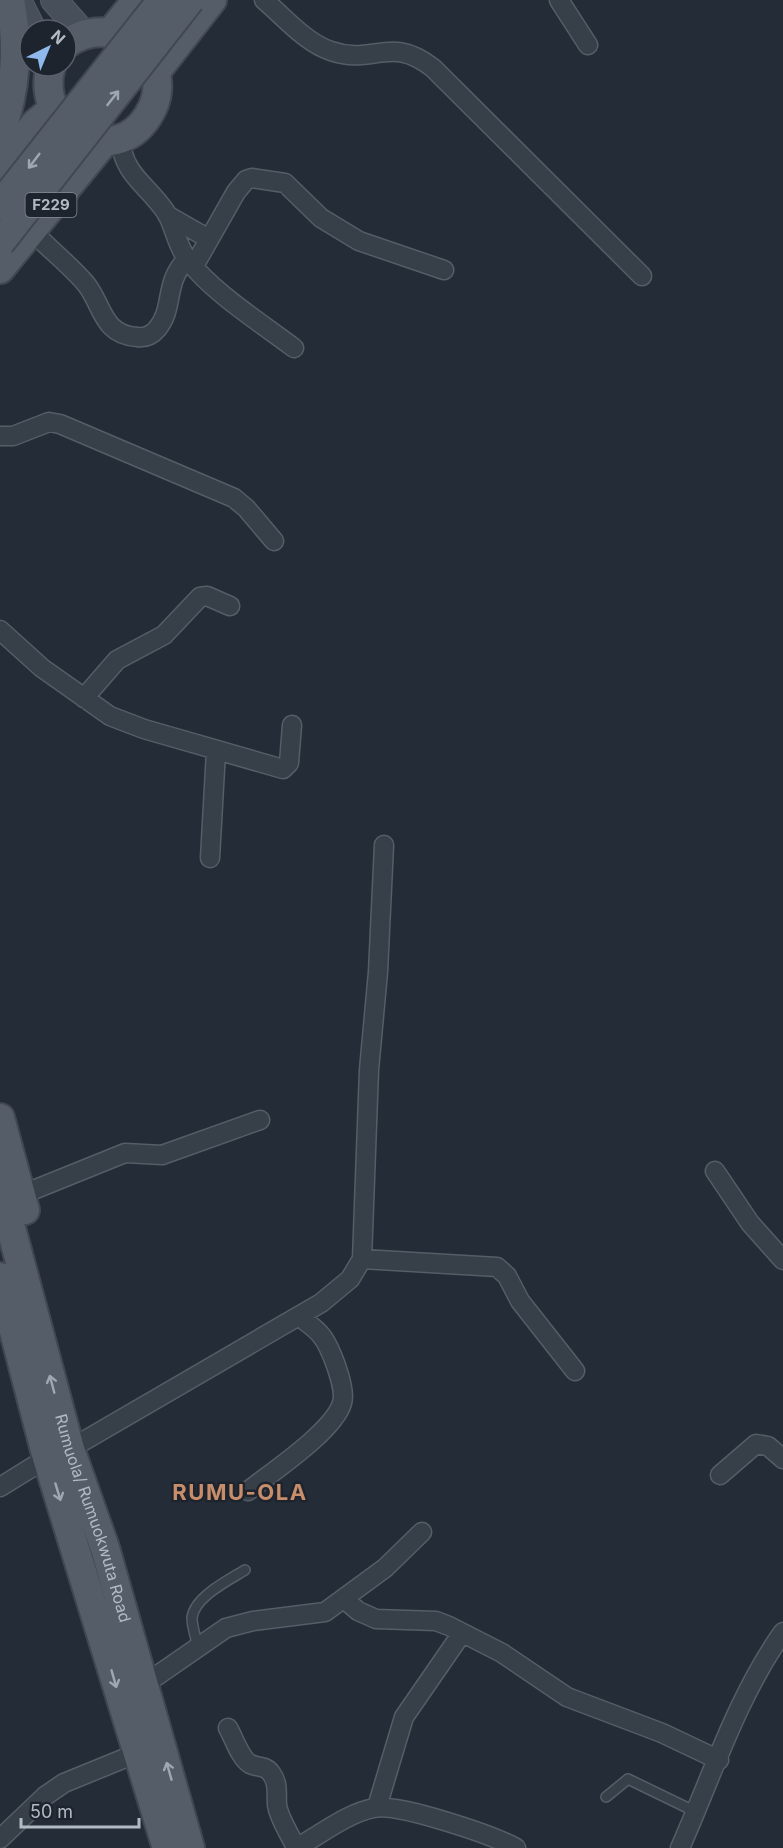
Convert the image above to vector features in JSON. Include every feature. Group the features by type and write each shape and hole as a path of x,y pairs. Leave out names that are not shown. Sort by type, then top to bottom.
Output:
{"main road":[{"path":"49,78 47,87 52,109 66,127 76,134 112,140 140,126 147,117 156,96 152,62 138,44 128,38 87,37 54,0"},
{"path":"87,37 137,0"},
{"path":"0,205 162,0"},
{"path":"0,243 190,0"},
{"path":"155,73 212,0"},
{"path":"10,7 21,18"},
{"path":"0,134 8,112 13,77 15,42 10,7"},
{"path":"0,168 36,123 52,109"},
{"name":"F229","path":"0,269 31,230 112,140"},
{"path":"0,1118 11,1191 41,1278 18,1317"},
{"name":"Rumuola/ Rumuokwuta Road","path":"0,1276 18,1317 58,1454 116,1688 140,1752 167,1848"},
{"name":"Rumuola/ Rumuokwuta Road","path":"58,1454 105,1548 190,1848"}],"street":[{"path":"264,0 315,43 331,51 355,56 397,50 416,54 433,68 642,276"},
{"path":"559,0 588,45"},
{"path":"112,140 129,171 167,215 190,263 229,298 294,348"},
{"path":"31,230 86,284 109,324 118,332 134,337 145,338 157,329 164,314 172,277 190,263 209,239 236,192 246,180 252,178 285,183 321,218 359,241 444,270"},
{"path":"167,215 209,239"},
{"path":"0,436 13,436 49,422 91,435 234,498 246,508 274,541"},
{"path":"84,698 117,660 164,635 200,597 207,596 230,606"},
{"path":"0,630 42,668 110,716 216,751 283,769 289,763 292,725"},
{"path":"210,858 216,751"},
{"path":"0,1487 299,1316 350,1279 362,1259 369,1070 378,972 384,845"},
{"path":"11,1191 125,1153 162,1155 260,1120"},
{"path":"715,1171 750,1223 783,1260"},
{"path":"362,1259 497,1267 575,1371"},
{"path":"248,1491 322,1432 342,1404 343,1398 337,1370 327,1344 321,1335 299,1316"},
{"path":"720,1475 756,1444 768,1446 783,1459"},
{"path":"145,1684 226,1628 253,1621 315,1614 344,1599 385,1568 422,1532"},
{"path":"344,1599 358,1611 376,1619 436,1621 462,1632 502,1653 547,1686 567,1697 662,1733 719,1760"},
{"path":"377,1807 404,1717 462,1632"},
{"path":"680,1848 745,1698 768,1654 783,1632"},
{"path":"228,1728 251,1765 264,1767 270,1772 278,1791 277,1804 280,1815 296,1848 363,1811 377,1807 463,1826 516,1848"},
{"path":"0,1839 45,1796 64,1784 140,1752"}],"lane":[{"path":"198,1647 192,1619 195,1610 217,1588 245,1569"},
{"path":"606,1797 622,1781 628,1779 696,1812"}],"district":[{"name":"RUMU-OLA","path":"240,1492"}]}
